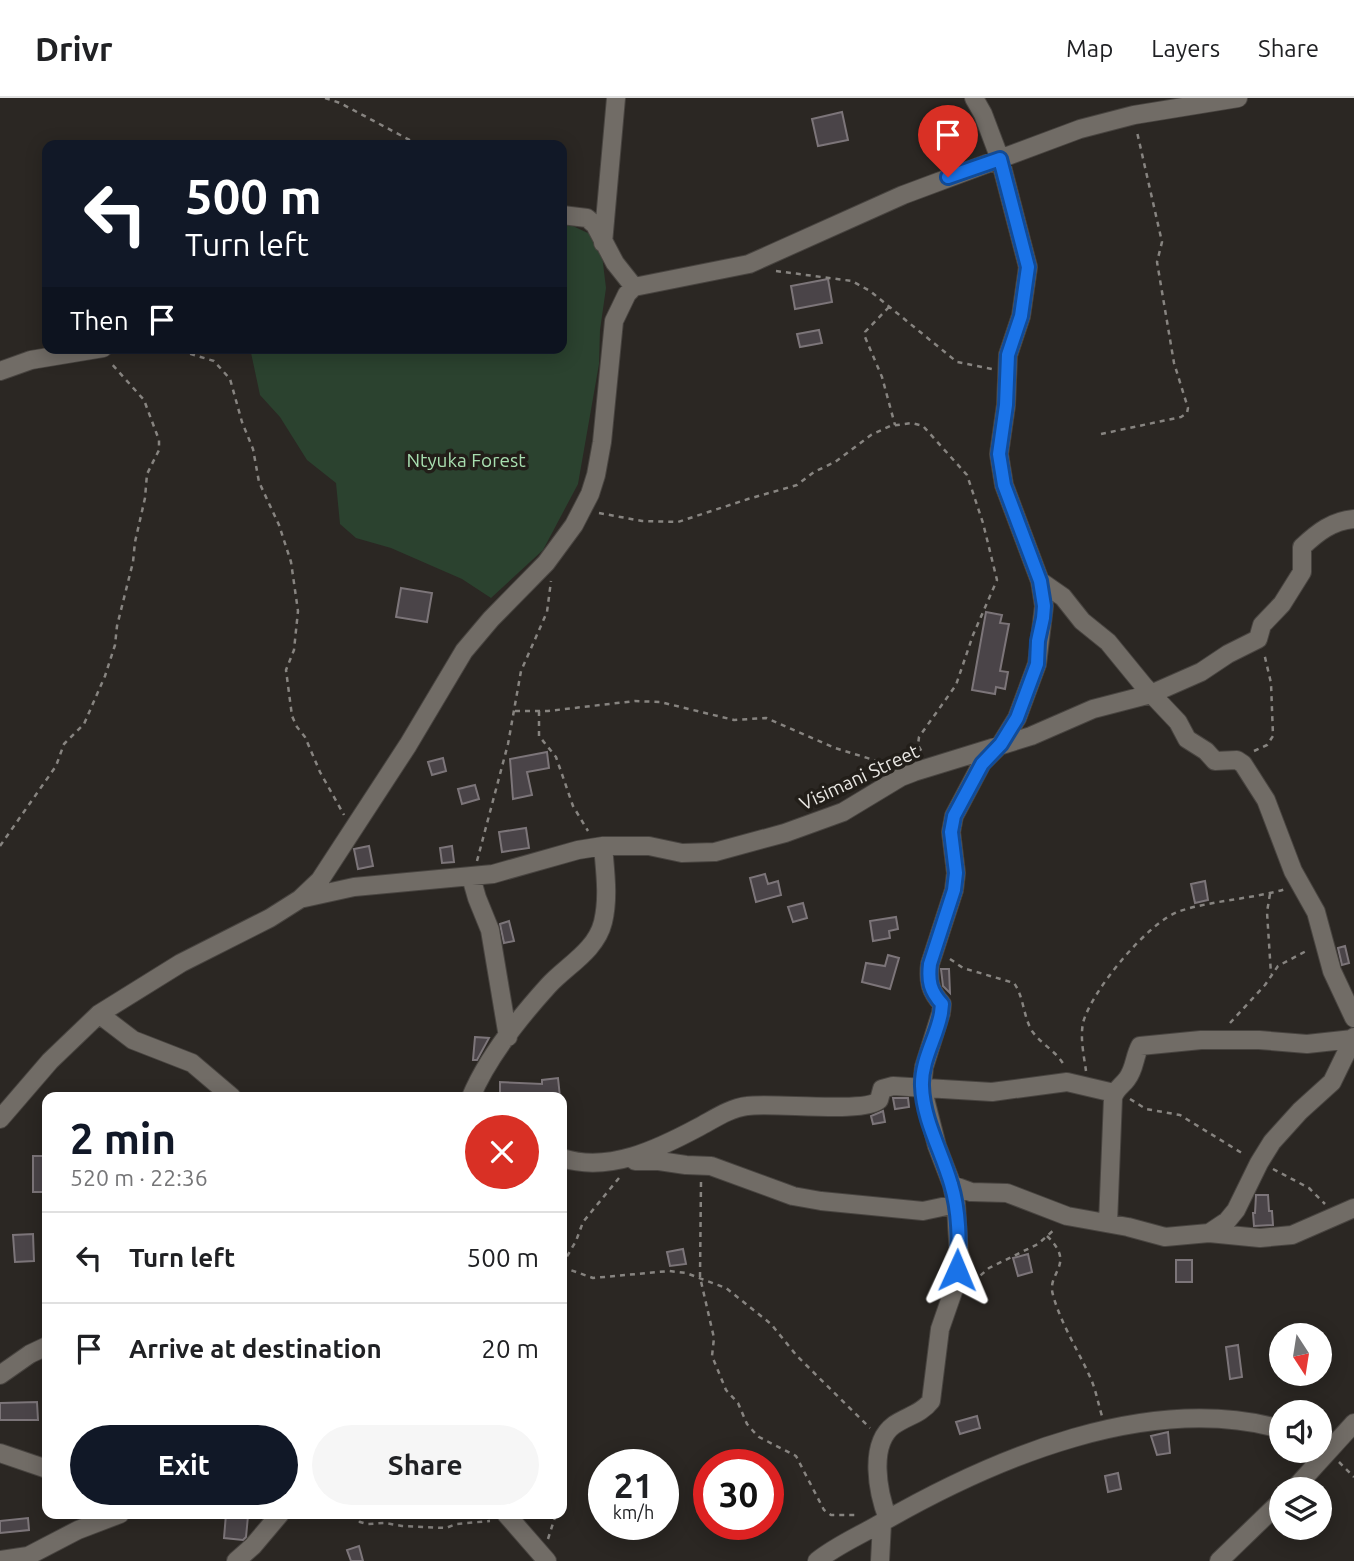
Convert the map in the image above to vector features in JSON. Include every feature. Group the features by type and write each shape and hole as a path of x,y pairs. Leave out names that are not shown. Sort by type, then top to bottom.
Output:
{"street":[{"path":"603,243 616,98"},
{"path":"880,1561 885,1519 878,1468 879,1450 887,1431 923,1410 931,1401 940,1329 952,1297 959,1258 956,1204 952,1185 937,1146 922,1087 924,1067 941,1013 942,1004 932,993 929,976 954,890 956,873 951,832 954,816 982,764 1001,744 1017,718 1038,660 1044,606 1040,581 1010,501 999,460 1006,405 1008,355 1022,310 1028,267 1000,159 974,98"},
{"path":"0,1119 50,1061 99,1014 181,963 270,918 300,899 320,880 408,745 464,651 491,618 546,563 575,525 593,485 602,442 614,321 627,294 634,287 749,264 902,195 1135,106 1238,98"},
{"path":"567,216 587,218 595,225 615,263 634,287"},
{"path":"0,371 31,360 68,354"},
{"name":"Visimani Street","path":"300,899 354,887 471,877 519,868 598,847 649,846 682,853 699,853 745,845 843,812 901,777 1031,736 1093,709 1151,694 1201,672 1259,637 1262,625 1276,610 1302,572 1302,547 1329,525 1339,520 1354,519"},
{"path":"1040,581 1063,597 1082,621 1108,642 1178,722 1187,739 1203,748 1213,760 1237,760 1248,769 1266,800 1299,886 1316,912 1339,989 1354,1018"},
{"path":"473,1092 508,1037 549,985 571,967 597,936 603,923 607,900 598,847"},
{"path":"471,877 490,930 508,1037"},
{"path":"99,1014 133,1040 192,1063 226,1092"},
{"path":"1108,1223 1114,1093 1130,1075 1140,1046 1185,1041 1259,1040 1307,1044 1354,1038"},
{"path":"1209,1233 1227,1221 1236,1210 1272,1142 1300,1111 1332,1082 1354,1038"},
{"path":"624,1160 746,1106 870,1106 877,1102 880,1091 887,1087 992,1092 1059,1082 1081,1084 1114,1093"},
{"path":"567,1159 585,1162 624,1160 702,1165 721,1169 793,1196 821,1201 923,1211 956,1204"},
{"path":"952,1185 971,1192 1015,1195 1077,1219 1108,1223 1166,1237 1209,1233 1260,1238 1283,1237 1354,1208"},
{"path":"0,1375 42,1348"},
{"path":"817,1561 833,1548 942,1490 1049,1446 1106,1430 1157,1422 1211,1419 1269,1426"},
{"path":"1332,1441 1354,1423"},
{"path":"0,1453 42,1467"},
{"path":"1219,1561 1269,1513"},
{"path":"0,1560 21,1558 38,1552 78,1530 107,1519"},
{"path":"236,1561 276,1519"},
{"path":"511,1519 545,1558"}],"path":[{"path":"325,98 340,103 410,140"},
{"path":"1101,434 1181,417 1187,413 1188,408 1174,363 1157,262 1162,242 1135,106"},
{"path":"749,264 852,281 870,291 957,362 1007,370"},
{"path":"888,307 865,332 865,337 866,345 882,377 895,425"},
{"path":"0,846 55,766 64,744 84,724 105,676 115,645 133,562 145,498 146,474 159,450 159,440 144,400 103,354"},
{"path":"191,354 214,361 230,379 253,449 260,482 279,525 291,562 298,611 294,650 286,670 292,716 352,831"},
{"path":"582,510 642,522 678,522 797,485 814,472 835,462 871,435 895,425 912,422 923,426 967,475 997,575 956,685 919,737 918,744 933,765"},
{"path":"471,877 508,744 521,671 550,604 551,588 546,563"},
{"path":"1237,760 1266,745 1273,736 1271,683 1259,637"},
{"path":"515,711 648,700 692,708 734,720 766,718 835,748 914,772"},
{"path":"539,711 539,736 556,757 573,806 598,847"},
{"path":"1081,1084 1084,1022 1099,993 1127,954 1167,916 1299,886"},
{"path":"1270,894 1267,912 1271,975"},
{"path":"939,936 949,958 955,964 984,975 1006,979 1016,985 1023,1011 1033,1032 1061,1059 1081,1084"},
{"path":"1217,1041 1271,975 1288,959 1324,942"},
{"path":"1114,1093 1123,1095 1146,1109 1180,1115 1259,1163 1285,1174 1314,1192 1332,1216"},
{"path":"567,1257 583,1223 618,1180 624,1160"},
{"path":"702,1165 699,1208 700,1277 715,1338 712,1356 726,1390 738,1404 747,1423 760,1437 796,1456 824,1510 831,1515 885,1519"},
{"path":"952,1297 989,1268 1038,1244 1061,1226 1077,1219"},
{"path":"1047,1236 1059,1251 1060,1268 1052,1283 1053,1295 1076,1352 1091,1379 1106,1430"},
{"path":"567,1268 593,1278 669,1271 700,1277 726,1288 771,1324 797,1356 883,1440"},
{"path":"357,1519 367,1524 385,1523 430,1528 488,1519"},
{"path":"545,1558 555,1519"}],"green space":[{"name":"Ntyuka Forest","path":"567,223 590,234 602,255 606,288 600,330 599,364 578,484 543,550 491,598 462,579 391,548 356,538 340,524 336,483 307,460 280,417 260,395 251,354 567,354"}],"building":[{"path":"842,112 848,140 818,146 812,119"},
{"path":"828,279 832,302 795,309 791,286"},
{"path":"819,330 822,343 800,347 797,334"},
{"path":"401,588 432,593 427,622 396,617"},
{"path":"986,612 1002,615 1000,623 1009,624 1000,671 1008,672 1005,689 996,687 995,694 972,690"},
{"path":"547,752 549,768 527,772 532,795 513,799 510,759"},
{"path":"443,758 446,771 432,775 428,762"},
{"path":"475,785 479,799 462,804 458,789"},
{"path":"526,828 529,848 502,852 499,832"},
{"path":"369,846 373,866 358,869 354,849"},
{"path":"452,846 454,862 442,863 440,848"},
{"path":"765,874 768,884 778,881 781,895 756,902 750,878"},
{"path":"1205,881 1208,900 1195,903 1191,884"},
{"path":"803,903 807,918 793,922 788,907"},
{"path":"896,917 898,929 889,931 890,938 873,941 870,921"},
{"path":"509,921 514,941 504,943 500,924"},
{"path":"1345,946 1349,963 1342,965 1338,948"},
{"path":"888,955 899,958 890,989 862,982 866,963 885,966"},
{"path":"941,969 949,969 950,993 943,986"},
{"path":"475,1037 489,1038 477,1060 473,1060"},
{"path":"558,1078 559,1092 500,1092 500,1082 542,1084 542,1080"},
{"path":"893,1098 908,1098 909,1107 895,1109"},
{"path":"883,1111 885,1122 873,1124 871,1116"},
{"path":"33,1156 42,1156 42,1192 33,1192"},
{"path":"1256,1195 1268,1195 1273,1225 1254,1226"},
{"path":"33,1234 34,1261 15,1262 13,1235"},
{"path":"683,1249 686,1264 670,1266 667,1252"},
{"path":"1028,1254 1032,1272 1018,1276 1013,1258"},
{"path":"1176,1260 1192,1260 1192,1282 1176,1282"},
{"path":"1238,1345 1242,1377 1230,1379 1226,1347"},
{"path":"37,1402 38,1420 0,1420 0,1403"},
{"path":"977,1416 980,1428 960,1434 956,1422"},
{"path":"1168,1432 1170,1453 1157,1455 1151,1436"},
{"path":"1118,1473 1121,1489 1108,1492 1105,1476"},
{"path":"28,1518 29,1530 0,1533 0,1521"},
{"path":"226,1519 248,1519 246,1537 243,1540 224,1538"},
{"path":"359,1546 363,1561 351,1561 347,1550"}],"route":[{"path":"948,177 1000,159 1028,267 1021,316 1008,355 1004,427 999,454 1004,485 1040,581 1044,606 1038,660 1017,718 1001,744 982,764 954,816 951,832 956,873 954,890 930,964 932,993 942,1004 939,1024 924,1067 922,1087 931,1126 956,1204 959,1258 957,1270"}]}
